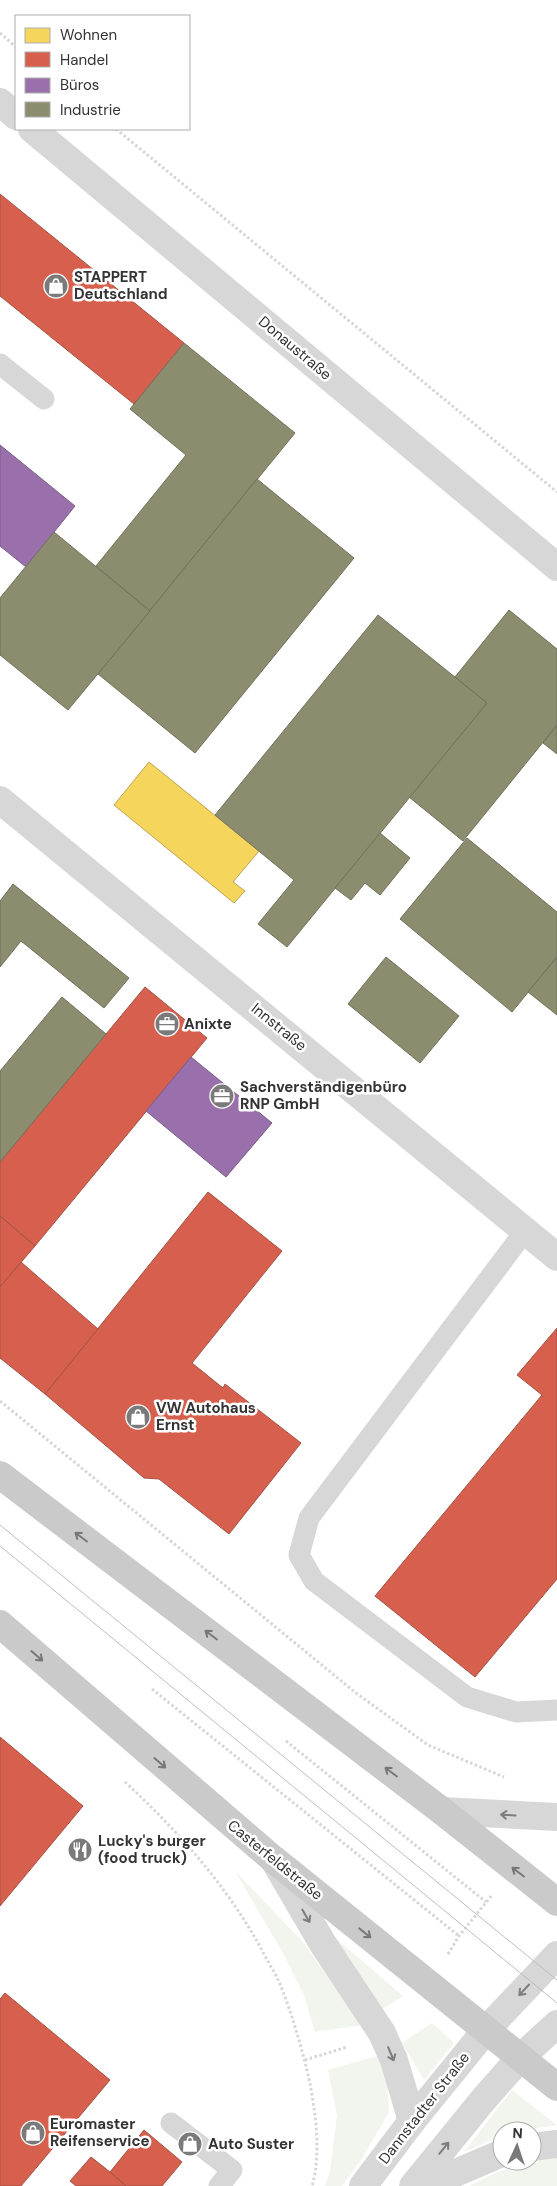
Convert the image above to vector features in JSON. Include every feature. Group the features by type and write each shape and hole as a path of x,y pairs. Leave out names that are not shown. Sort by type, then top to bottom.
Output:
{"main road":[{"path":"0,1475 442,1811 557,1902"},
{"name":"Casterfeldstraße","path":"0,1624 273,1858 557,2088"}],"street":[{"path":"0,102 15,115"},
{"name":"Donaustraße","path":"33,130 557,566"},
{"name":"Innstraße","path":"0,800 557,1257"},
{"path":"442,1811 557,1817"},
{"path":"273,1858 323,1944 382,2033 394,2060 412,2121"},
{"name":"Dannstadter Straße","path":"363,2186 412,2121 486,2030 557,1955"},
{"path":"413,2186 520,2058 557,2024"},
{"path":"542,2146 557,2144"},
{"path":"426,2186 492,2157"}],"lane":[{"path":"0,364 44,399"},
{"path":"525,1231 309,1518 299,1555 314,1581 467,1697 516,1712 557,1710"},
{"path":"171,2123 232,2170 219,2186"}],"path":[{"path":"0,33 15,46"},
{"path":"117,130 557,492"},
{"path":"0,1401 356,1693 428,1745 509,1778"},
{"path":"152,1689 459,1936"},
{"path":"278,1734 486,1902"},
{"path":"121,1779 157,1812 207,1867 251,1930 282,1988 305,2060 315,2112 315,2175 312,2186"},
{"path":"428,1984 459,1936 513,1868"}],"shaded area":[{"path":"235,1871 302,1941 362,2025 315,2032 304,1995 284,1955"},
{"path":"333,1936 403,1996 381,2010"},
{"path":"432,2023 454,2043 424,2080 402,2043"},
{"path":"380,2055 387,2078 389,2112 361,2160 342,2186 325,2186 330,2171 337,2116 328,2070"},
{"path":"512,2090 557,2125 542,2127 542,2121 492,2121 492,2139 464,2152"},
{"path":"557,2156 557,2186 469,2186 501,2171 542,2171 542,2158"}],"building: Wohnen":[{"path":"149,762 259,851 233,882 245,891 234,903 114,805"}],"building: Handel":[{"path":"0,194 184,343 134,404 0,296"},
{"path":"145,987 207,1038 35,1246 0,1216 0,1162"},
{"path":"208,1192 282,1251 192,1363 223,1388 225,1384 301,1443 229,1534 159,1479 144,1478 45,1394"},
{"path":"0,1216 35,1246 0,1287"},
{"path":"21,1262 98,1329 45,1394 0,1358 0,1287"},
{"path":"557,1328 557,1579 475,1677 375,1596 542,1395 517,1375"},
{"path":"0,1737 83,1806 0,1906"},
{"name":"Euromaster Reifenservice","path":"5,1993 110,2080 21,2186 0,2186 0,1999"},
{"path":"144,2130 182,2162 162,2186 126,2186 110,2172"},
{"path":"91,2157 126,2186 76,2186 70,2181"}],"building: Büros":[{"path":"0,445 75,506 26,567 0,546"},
{"path":"191,1057 272,1123 226,1177 146,1111"}],"building: Industrie":[{"path":"184,343 295,433 150,611 96,566 186,455 130,409"},
{"path":"257,479 354,558 195,753 98,674"},
{"path":"54,532 150,611 68,710 0,655 0,598"},
{"path":"509,610 557,649 557,725 463,841 409,797 487,703 455,677"},
{"path":"378,615 487,703 287,947 258,924 294,880 215,815"},
{"path":"557,725 557,754 543,743"},
{"path":"380,833 410,858 380,895 365,883 351,900 335,888"},
{"path":"467,838 557,912 557,957 512,1012 400,919"},
{"path":"13,884 129,978 104,1008 21,941 0,967 0,901"},
{"path":"386,957 459,1016 420,1063 348,1004"},
{"path":"557,957 557,1015 528,992"},
{"path":"62,997 106,1034 0,1162 0,1071"}],"tram line":[{"path":"0,1525 557,1980"},
{"path":"0,1546 557,2003"}],"place":[{"name":"STAPPERT Deutschland","path":"56,286"},
{"name":"Anixte","path":"167,1024"},
{"name":"Sachverständigenbüro RNP GmbH","path":"222,1096"},
{"name":"VW Autohaus Ernst","path":"138,1417"},
{"name":"Lucky's burger (food truck)","path":"80,1850"},
{"name":"Euromaster Reifenservice","path":"33,2133"},
{"name":"Auto Suster","path":"190,2144"}]}
